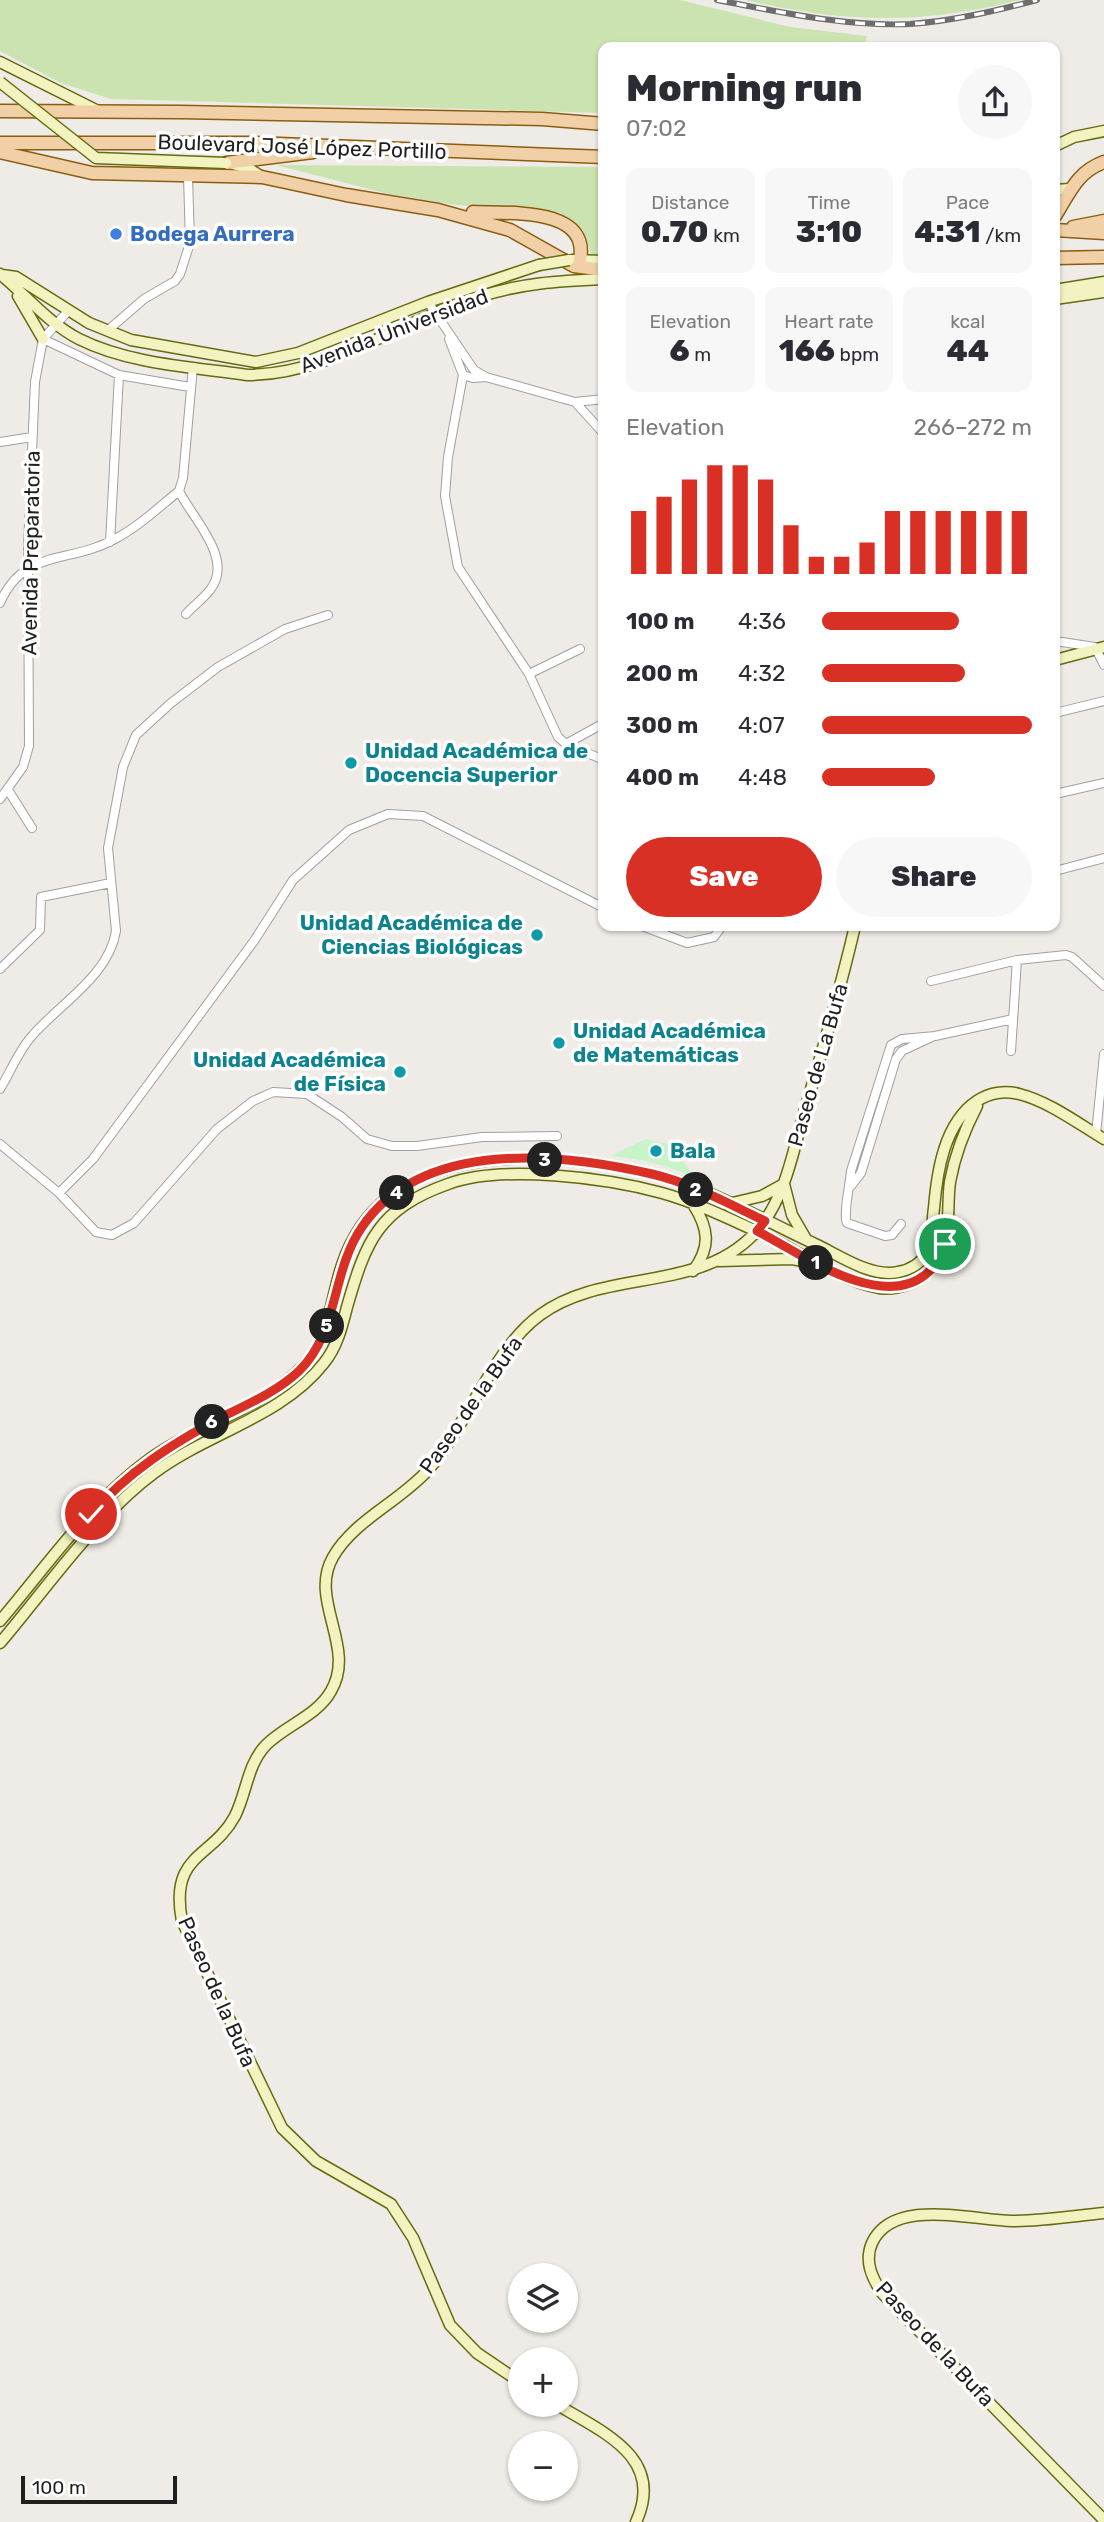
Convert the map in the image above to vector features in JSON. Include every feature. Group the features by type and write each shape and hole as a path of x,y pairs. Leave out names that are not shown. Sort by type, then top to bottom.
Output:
{"main road":[{"name":"Boulevard José López Portillo","path":"0,111 541,119 598,124"},
{"name":"Boulevard José López Portillo","path":"0,143 254,143 598,157"},
{"path":"226,163 339,148"},
{"path":"0,152 92,173 262,177 346,195 438,210 527,215 565,222 578,237 587,261"},
{"path":"1060,207 1084,172 1104,162"},
{"path":"438,210 510,230 574,266 598,269"},
{"path":"1060,229 1104,221"},
{"path":"1060,230 1104,233"},
{"path":"1060,258 1104,257"}],"street":[{"path":"0,62 101,112"},
{"path":"0,82 96,158 226,163 248,168 262,177"},
{"path":"1060,144 1074,137 1103,131"},
{"path":"107,331 144,299 175,281 180,274 190,243 188,176"},
{"path":"1060,190 1070,189"},
{"name":"Avenida Universidad","path":"1,274 16,277 107,331 154,346 256,362 298,353 428,302 539,265 587,261"},
{"name":"Avenida Universidad","path":"1,274 15,290 78,339 117,353 247,375 286,372 434,314 522,285 543,281 598,279"},
{"path":"1060,289 1104,282"},
{"path":"15,290 43,339 119,375 190,387"},
{"path":"1060,298 1104,292"},
{"path":"428,302 474,370 486,377 575,402 598,399"},
{"path":"43,339 69,310"},
{"path":"447,332 453,356 463,375 444,496 458,567 529,674 558,737 566,744 598,757"},
{"name":"Avenida Preparatoria","path":"0,799 23,767 29,746 28,567 32,437 35,382 43,339"},
{"path":"0,603 10,581 28,567 110,542 178,491 183,478 193,367"},
{"path":"110,542 119,375"},
{"path":"463,375 473,378 486,377"},
{"path":"575,402 598,427"},
{"path":"0,442 32,437"},
{"path":"178,491 188,511 213,543 216,577 211,589 186,614"},
{"path":"0,1089 30,1038 83,987 110,951 116,931 109,834 123,767 136,735 171,703 218,667 285,629 328,615"},
{"path":"1060,642 1100,647"},
{"path":"1060,659 1100,647"},
{"path":"1100,647 1104,665"},
{"path":"529,674 580,649"},
{"path":"1060,712 1104,701"},
{"path":"566,744 598,726"},
{"path":"1060,793 1104,783"},
{"path":"8,790 32,828"},
{"path":"59,1192 93,1159 254,941 293,880 349,830 388,814 423,816 598,905"},
{"path":"1060,871 1104,858"},
{"path":"0,969 40,930 41,897 111,883"},
{"path":"655,931 687,943 714,937 718,931"},
{"name":"Paseo de La Bufa","path":"775,1202 783,1184 839,995 854,931"},
{"path":"931,981 1017,960 1072,957 1104,985"},
{"path":"1011,1051 1017,960"},
{"path":"901,1224 892,1235 886,1236 846,1223 844,1214 851,1186 861,1173 897,1059 902,1051 935,1036 1013,1019"},
{"path":"0,1621 97,1506 130,1474 176,1442 261,1396 298,1372 314,1353 324,1334 342,1265 363,1226 386,1202 413,1183 458,1164 477,1160 536,1159 652,1174 728,1203 877,1272 896,1273 915,1266 929,1249 939,1174 948,1139 962,1115 979,1100 1003,1092 1024,1095 1100,1137 1104,1054"},
{"path":"0,1144 59,1192 96,1232 112,1235 134,1223 217,1129 253,1101 273,1092 307,1094 342,1117 366,1139 392,1146 482,1137 557,1136"},
{"path":"0,1643 111,1513 140,1484 195,1447 275,1405 313,1376 331,1353 340,1333 363,1254 370,1240 407,1203 450,1183 495,1173 625,1185 664,1193 693,1204 757,1231 816,1263 884,1289 908,1284 932,1269 944,1248 950,1182 957,1148 979,1100"},
{"path":"728,1203 762,1196 783,1184 792,1215 807,1240"},
{"name":"Paseo de la Bufa","path":"508,2374 477,2353 450,2325 413,2238 391,2204 316,2161 282,2128 266,2101 182,1920 179,1902 181,1883 193,1859 232,1821 256,1757 274,1737 318,1707 335,1684 340,1661 326,1595 325,1577 340,1547 429,1469 518,1336 539,1315 570,1299 693,1271 713,1262 757,1231 775,1202"},
{"path":"693,1204 703,1220 707,1245 693,1271"},
{"path":"713,1262 792,1259 816,1263"},
{"name":"Paseo de la Bufa","path":"1104,2213 1011,2221 905,2216 888,2223 878,2232 868,2257 870,2272 882,2293 1104,2521"},
{"path":"577,2417 614,2440 635,2460 645,2491 636,2522"}],"green space":[{"path":"0,0 680,0 790,27 867,36 865,42 598,42 598,113 111,99 61,83 0,51"},
{"path":"745,0 1020,0 949,14 882,18 816,13"},
{"path":"276,165 598,167 598,254 591,254 580,229 559,213 455,205 385,193"},
{"path":"646,1139 669,1144 696,1178 654,1163 610,1156"}],"railway":[{"path":"717,0 813,18 886,24 926,23 958,18 1037,0"}],"place":[{"name":"Bodega Aurrera","path":"116,234"},
{"name":"Unidad Académica de Docencia Superior","path":"351,763"},
{"name":"Unidad Académica de Ciencias Biológicas","path":"537,935"},
{"name":"Unidad Académica de Matemáticas","path":"559,1043"},
{"name":"Unidad Académica de Física","path":"400,1072"},
{"name":"Bala","path":"656,1151"}],"route":[{"path":"91,1514 116,1486 155,1455 261,1396 298,1372 314,1353 324,1334 330,1320 342,1265 363,1226 374,1212 397,1193 419,1179 458,1164 495,1158 536,1159 652,1174 673,1180 765,1221 757,1231 816,1263 884,1289 900,1287 922,1278 936,1264 945,1244"}]}
